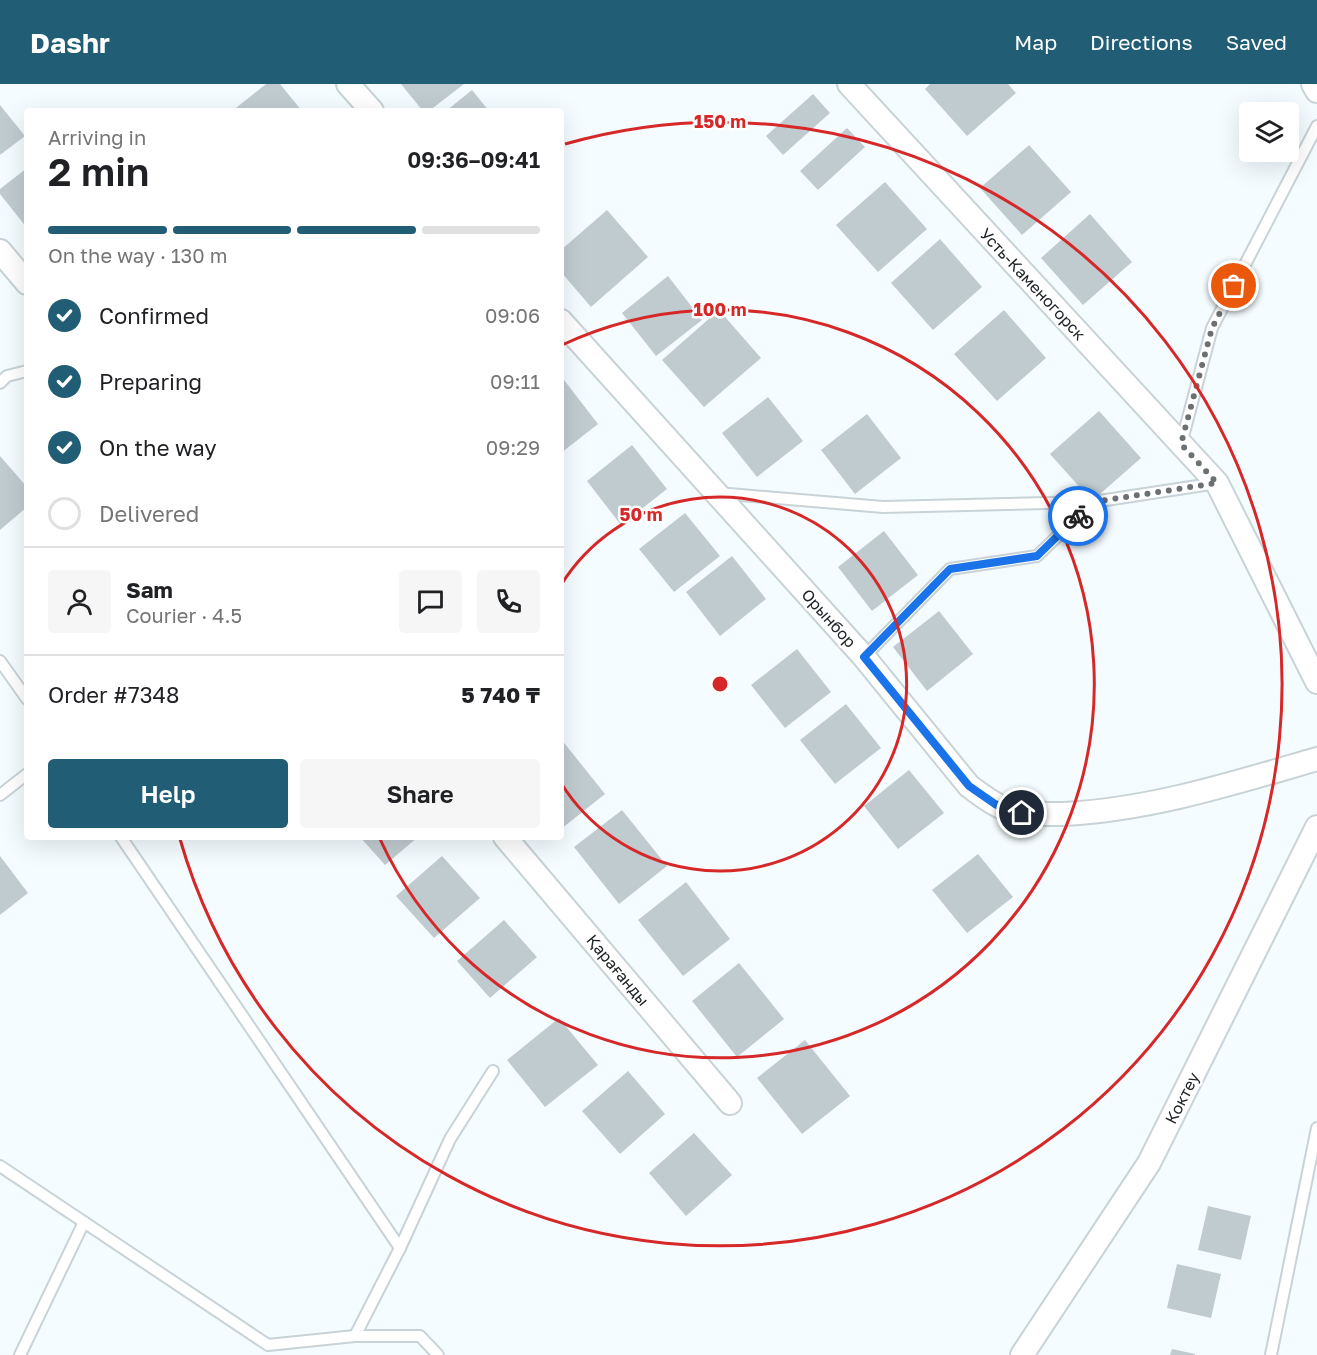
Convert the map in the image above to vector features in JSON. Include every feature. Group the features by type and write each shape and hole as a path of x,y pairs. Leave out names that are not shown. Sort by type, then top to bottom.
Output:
{"street":[{"path":"348,84 369,108"},
{"name":"Усть-Каменогорск","path":"849,84 1217,483 1317,682"},
{"path":"1313,84 1317,91"},
{"path":"0,251 24,279"},
{"name":"Орынбор","path":"564,324 864,657 969,786 982,796 1008,810 1051,814 1080,813 1193,795 1317,759"},
{"name":"Коктеу","path":"1022,1355 1149,1163 1317,827"},
{"name":"Қарағанды","path":"508,840 730,1103"}],"lane":[{"path":"1181,444 1212,328 1317,126"},
{"path":"0,383 7,376 24,372"},
{"path":"716,493 883,507 1093,502 1217,483"},
{"path":"864,657 950,569 1037,556 1093,502"},
{"path":"0,661 23,684"},
{"path":"0,795 24,776"},
{"path":"123,840 400,1248"},
{"path":"355,1336 400,1248 450,1139 493,1071"},
{"path":"1271,1355 1317,1128"},
{"path":"0,1166 271,1350 355,1336 420,1336 438,1355"},
{"path":"20,1355 84,1222"}],"building":[{"path":"266,84 280,84 300,108 236,108"},
{"path":"401,84 464,84 433,108 421,108"},
{"path":"930,84 1008,84 1016,93 967,136 925,89"},
{"path":"472,90 487,108 450,108"},
{"path":"813,94 830,113 783,155 766,136"},
{"path":"0,105 24,137 0,155"},
{"path":"847,128 865,147 818,190 800,171"},
{"path":"1029,145 1071,192 1022,235 980,188"},
{"path":"24,170 24,224 0,194 0,189"},
{"path":"885,182 927,229 878,272 836,225"},
{"path":"607,210 648,257 591,307 564,276 564,247"},
{"path":"1090,214 1132,262 1083,305 1041,258"},
{"path":"940,239 982,287 933,330 891,283"},
{"path":"668,276 702,320 656,356 622,313"},
{"path":"719,310 761,358 704,407 662,360"},
{"path":"1004,310 1046,358 997,401 954,354"},
{"path":"564,380 598,424 564,451"},
{"path":"768,397 803,441 757,477 722,433"},
{"path":"1099,411 1141,458 1092,501 1050,454"},
{"path":"867,414 901,458 855,494 821,450"},
{"path":"632,445 667,489 621,525 587,481"},
{"path":"0,456 24,484 24,510 0,530"},
{"path":"685,513 720,556 674,592 639,549"},
{"path":"884,531 918,575 872,611 838,567"},
{"path":"732,556 766,599 720,636 686,592"},
{"path":"939,611 973,654 927,691 893,647"},
{"path":"797,649 831,692 785,728 751,685"},
{"path":"846,704 881,748 835,784 800,740"},
{"path":"564,743 605,794 564,827"},
{"path":"909,770 944,813 898,849 864,806"},
{"path":"622,810 667,866 619,904 574,847"},
{"path":"363,840 414,840 385,865"},
{"path":"978,854 1013,897 967,933 932,890"},
{"path":"0,856 28,893 0,915"},
{"path":"442,856 480,898 434,938 396,896"},
{"path":"686,882 730,939 683,976 638,920"},
{"path":"504,920 537,957 490,998 457,961"},
{"path":"739,963 784,1019 737,1057 692,1001"},
{"path":"559,1018 598,1065 545,1107 507,1060"},
{"path":"805,1040 850,1096 802,1134 757,1078"},
{"path":"628,1071 665,1114 620,1154 582,1111"},
{"path":"694,1133 732,1175 686,1216 649,1173"},
{"path":"1208,1206 1251,1216 1241,1260 1198,1250"},
{"path":"1177,1264 1221,1274 1211,1318 1167,1308"},
{"path":"1172,1349 1195,1354 1195,1355 1170,1355"}],"way so far":[{"path":"1078,516 1093,502 1217,483 1181,444 1212,328 1234,286"}],"route":[{"path":"1022,813 995,804 969,786 864,657 950,569 1037,556 1078,516"}]}
